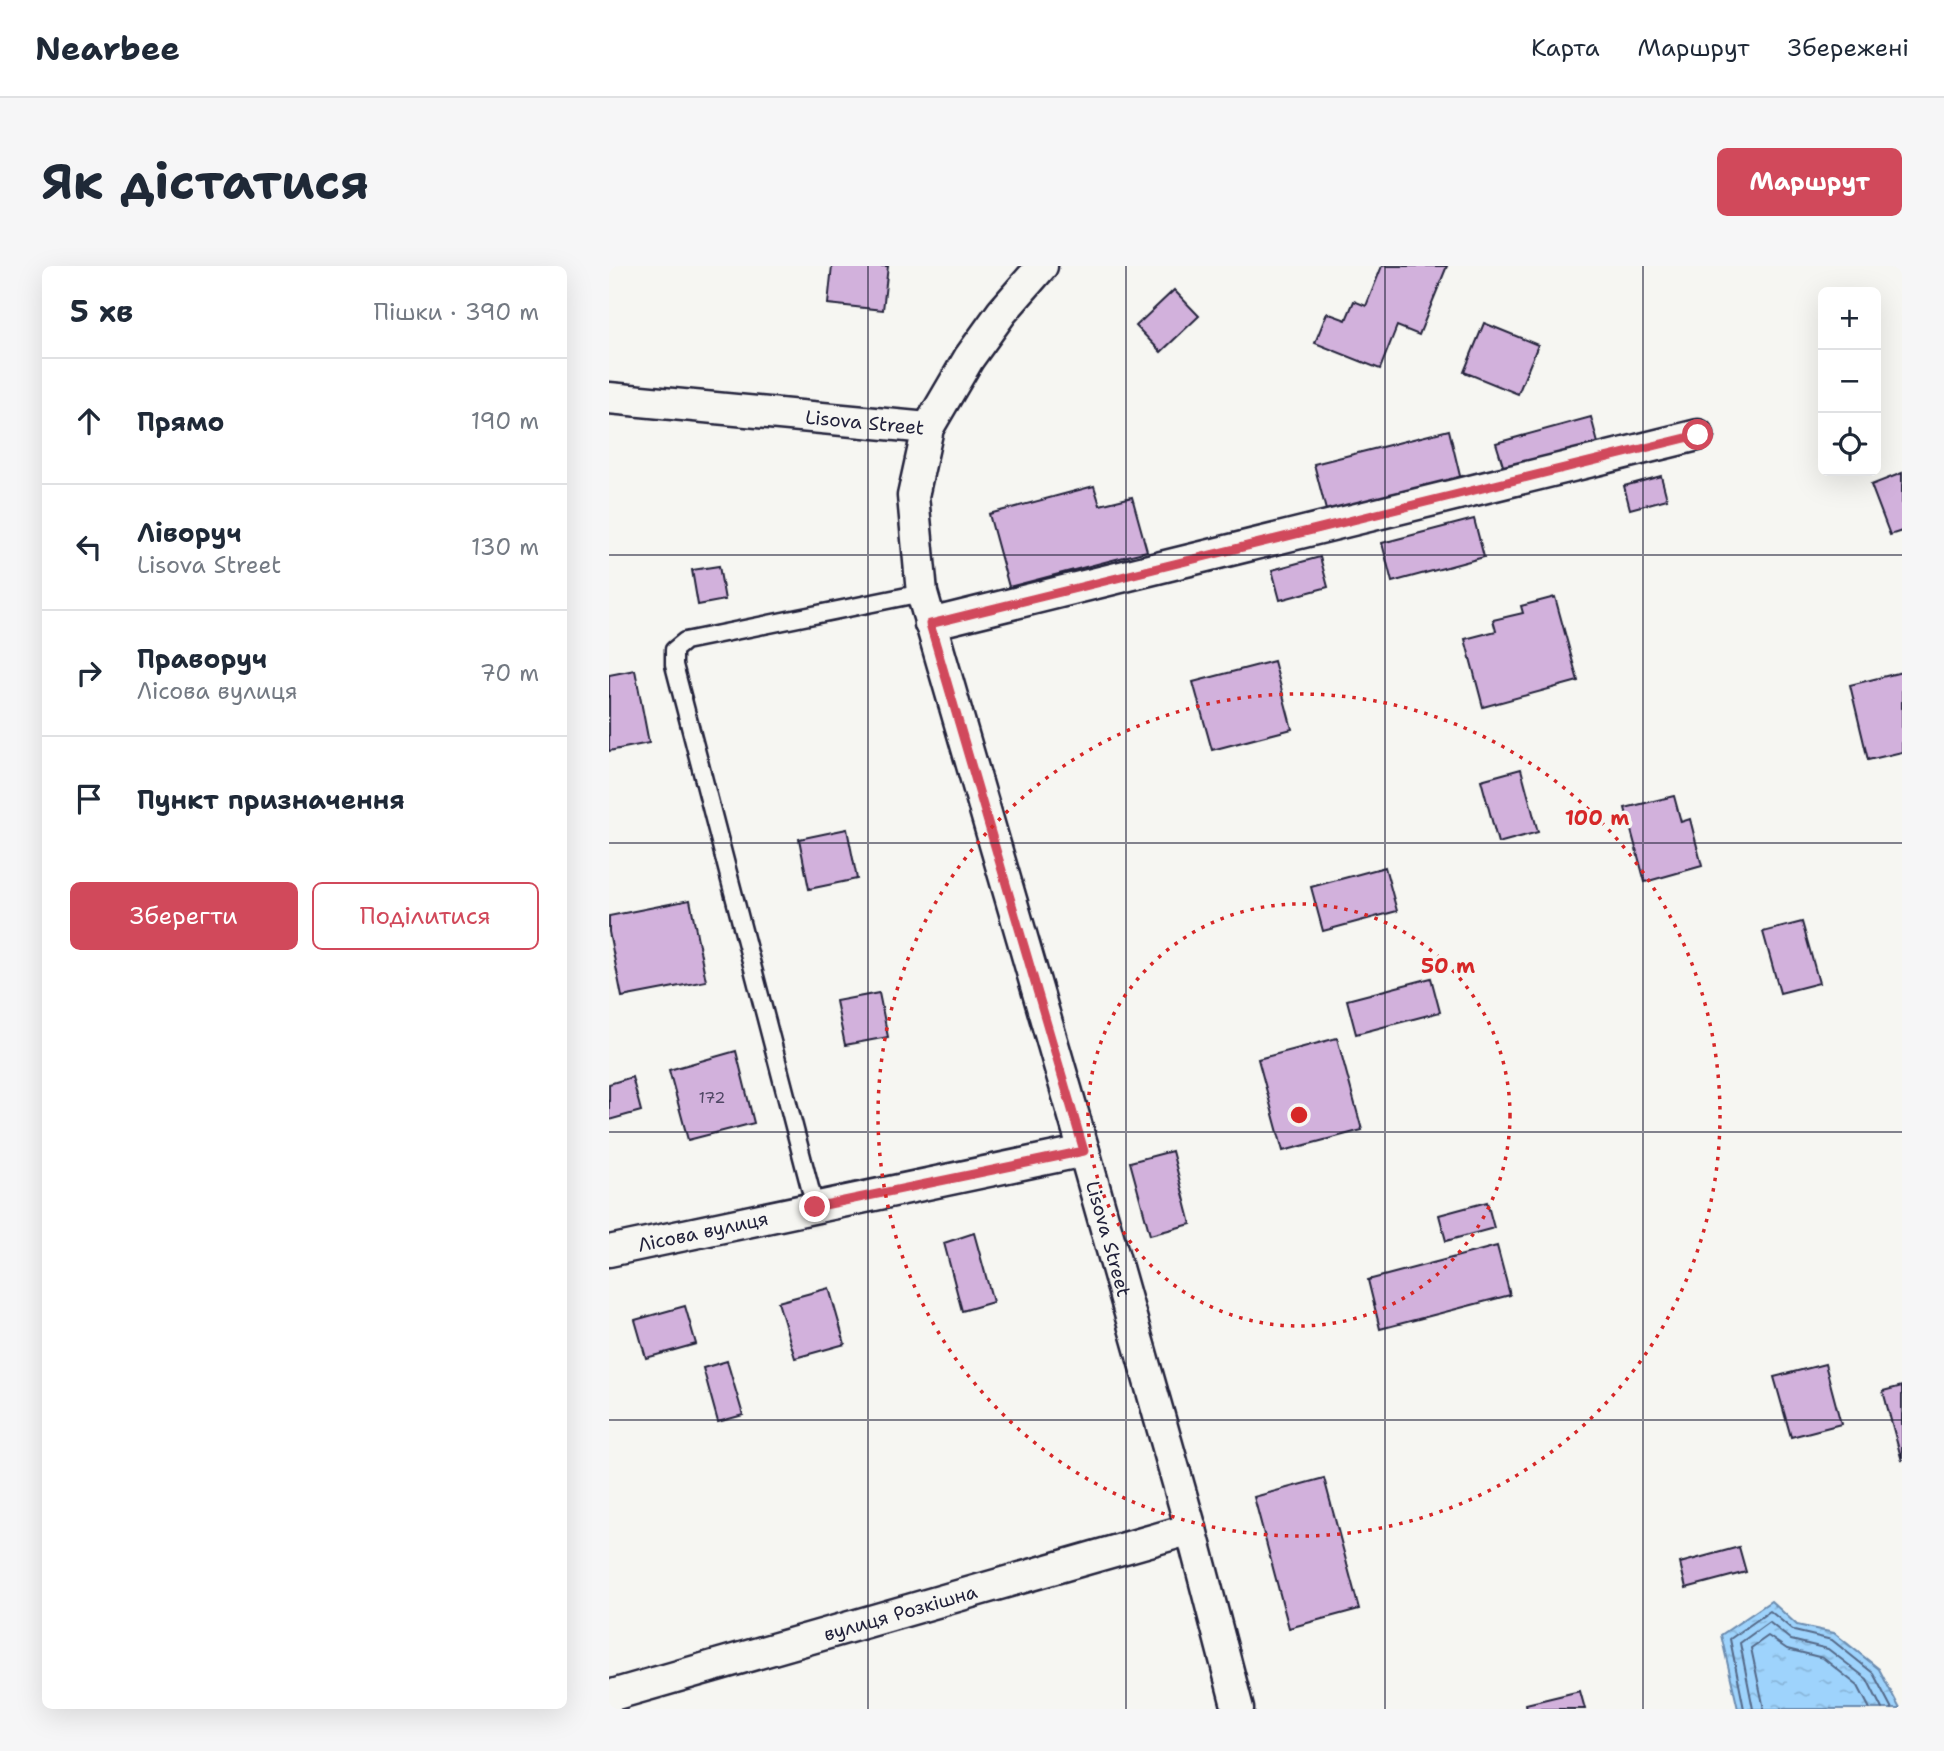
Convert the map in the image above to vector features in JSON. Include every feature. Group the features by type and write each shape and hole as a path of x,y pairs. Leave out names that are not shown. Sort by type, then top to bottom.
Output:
{"street":[{"path":"928,428 969,358 1002,312 1042,266"},
{"name":"Lisova Street","path":"609,398 928,428 913,496 922,593 1084,1151 1191,1530 1238,1709"},
{"path":"930,624 1698,435"},
{"name":"Лісова вулиця","path":"609,1251 1084,1151"},
{"name":"вулиця Розкішна","path":"609,1696 1191,1530"}],"lane":[{"path":"815,1207 674,665 674,650 685,641 922,593"}],"water":[{"path":"1771,1601 1797,1625 1834,1633 1879,1669 1900,1709 1738,1709 1721,1635"}],"building":[{"path":"832,266 888,266 883,310 828,304"},
{"path":"1382,266 1447,266 1419,335 1397,326 1380,369 1315,343 1327,313 1346,320 1354,301 1366,306"},
{"path":"1174,290 1199,316 1161,352 1136,326"},
{"path":"1484,323 1538,345 1518,394 1464,372"},
{"path":"1591,417 1599,447 1505,472 1496,443"},
{"path":"1449,430 1461,480 1327,514 1314,464"},
{"path":"1902,473 1902,531 1890,535 1871,485"},
{"path":"1661,476 1667,499 1630,509 1624,486"},
{"path":"1094,486 1100,505 1132,497 1147,551 1009,587 989,514"},
{"path":"1474,519 1484,557 1392,582 1382,543"},
{"path":"1320,557 1328,587 1280,600 1272,570"},
{"path":"719,566 725,600 698,605 692,570"},
{"path":"1555,597 1578,681 1483,707 1465,639 1496,631 1493,620 1523,613 1521,606"},
{"path":"1274,661 1292,729 1212,750 1193,682"},
{"path":"635,670 649,743 609,751 609,675"},
{"path":"1902,672 1902,752 1868,760 1850,685"},
{"path":"1521,769 1538,832 1498,843 1481,780"},
{"path":"1674,796 1681,822 1690,819 1702,866 1645,882 1625,808"},
{"path":"847,829 857,879 809,889 799,839"},
{"path":"1385,867 1397,911 1323,931 1311,887"},
{"path":"690,900 706,981 622,997 609,932 609,916"},
{"path":"1802,922 1819,983 1780,993 1763,932"},
{"path":"1431,978 1440,1012 1356,1034 1347,1000"},
{"path":"879,993 888,1037 845,1045 836,1001"},
{"path":"1337,1038 1362,1130 1283,1151 1258,1059"},
{"path":"736,1051 754,1123 688,1140 669,1070"},
{"path":"632,1077 641,1111 609,1120 609,1084"},
{"path":"1172,1151 1191,1224 1150,1235 1130,1162"},
{"path":"1487,1202 1494,1228 1446,1241 1439,1215"},
{"path":"974,1233 993,1302 962,1311 944,1243"},
{"path":"1497,1246 1510,1295 1380,1329 1368,1280"},
{"path":"829,1288 845,1344 795,1358 778,1302"},
{"path":"685,1306 696,1344 646,1358 635,1320"},
{"path":"727,1361 743,1415 718,1422 703,1368"},
{"path":"1825,1364 1841,1424 1791,1437 1774,1377"},
{"path":"1902,1386 1902,1461 1883,1391"},
{"path":"1324,1478 1359,1609 1289,1628 1254,1497"},
{"path":"1739,1547 1746,1572 1686,1588 1680,1563"},
{"path":"1580,1691 1585,1709 1527,1709 1526,1704"}],"route":[{"path":"815,1207 1084,1151 930,624 1698,435"}]}
